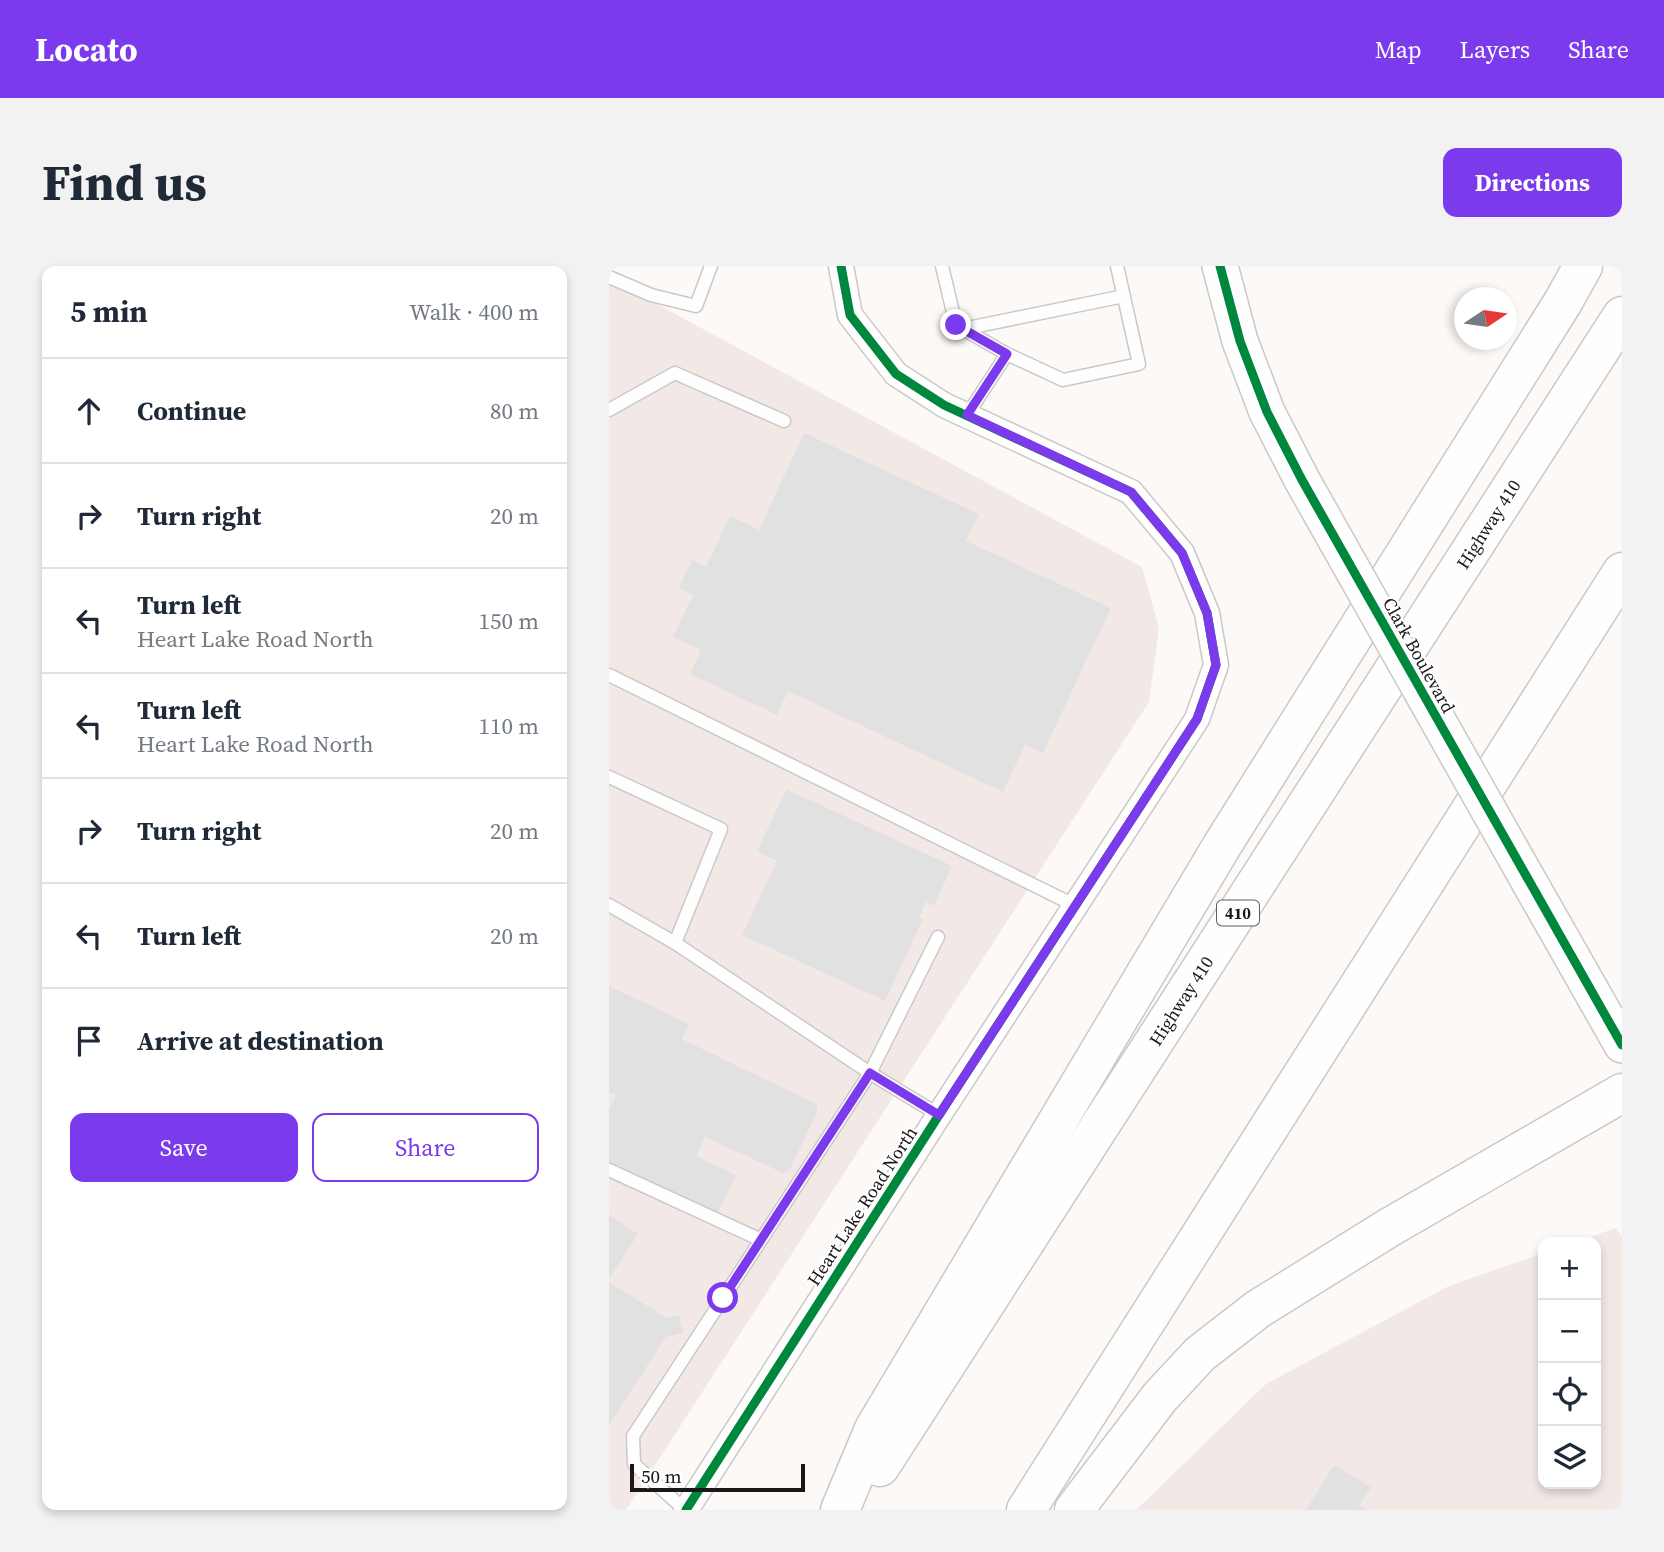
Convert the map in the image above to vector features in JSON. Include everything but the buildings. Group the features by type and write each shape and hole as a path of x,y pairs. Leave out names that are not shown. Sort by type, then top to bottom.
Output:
{"highway":[{"path":"841,1510 874,1429 1202,880 1583,266"},
{"name":"Highway 410","path":"853,1510 1622,316"},
{"path":"1026,1510 1622,572"},
{"path":"1074,1510 1160,1397 1200,1354 1258,1309 1379,1233 1622,1093"}],"street":[{"name":"Heart Lake Road North","path":"685,1510 1197,719 1216,665 1207,613 1182,553 1131,492 944,405 897,374 850,315 841,266"},
{"name":"Clark Boulevard","path":"1220,266 1240,341 1267,412 1302,480 1622,1045"}],"lane":[{"path":"609,277 651,295 696,306 711,266"},
{"path":"942,266 956,325 1007,354 1063,380 1139,364 1117,266"},
{"path":"963,329 1124,296"},
{"path":"967,415 1007,354"},
{"path":"609,410 675,373 784,421"},
{"path":"609,675 1076,906"},
{"path":"609,777 721,829 674,943"},
{"path":"609,905 674,943 870,1073 939,1115"},
{"path":"685,1510 634,1464 633,1436 870,1073 938,937"},
{"path":"609,1170 761,1240"}],"shaded area":[{"path":"609,278 1142,567 1159,628 1149,702 626,1510 609,1510"},
{"path":"1616,1228 1622,1237 1622,1510 1136,1510 1266,1384 1449,1286 1538,1255 1538,1489 1601,1489 1601,1237 1590,1237"}],"cycle path":[{"path":"686,1510 1197,719 1216,665 1207,613 1182,553 1131,492 944,405 896,374 850,315 841,266"},
{"path":"1220,266 1240,341 1267,412 1302,480 1622,1045"}],"route":[{"path":"723,1298 870,1073 939,1115 1197,719 1216,665 1207,613 1182,553 1131,492 967,415 1007,354 956,325"}]}
